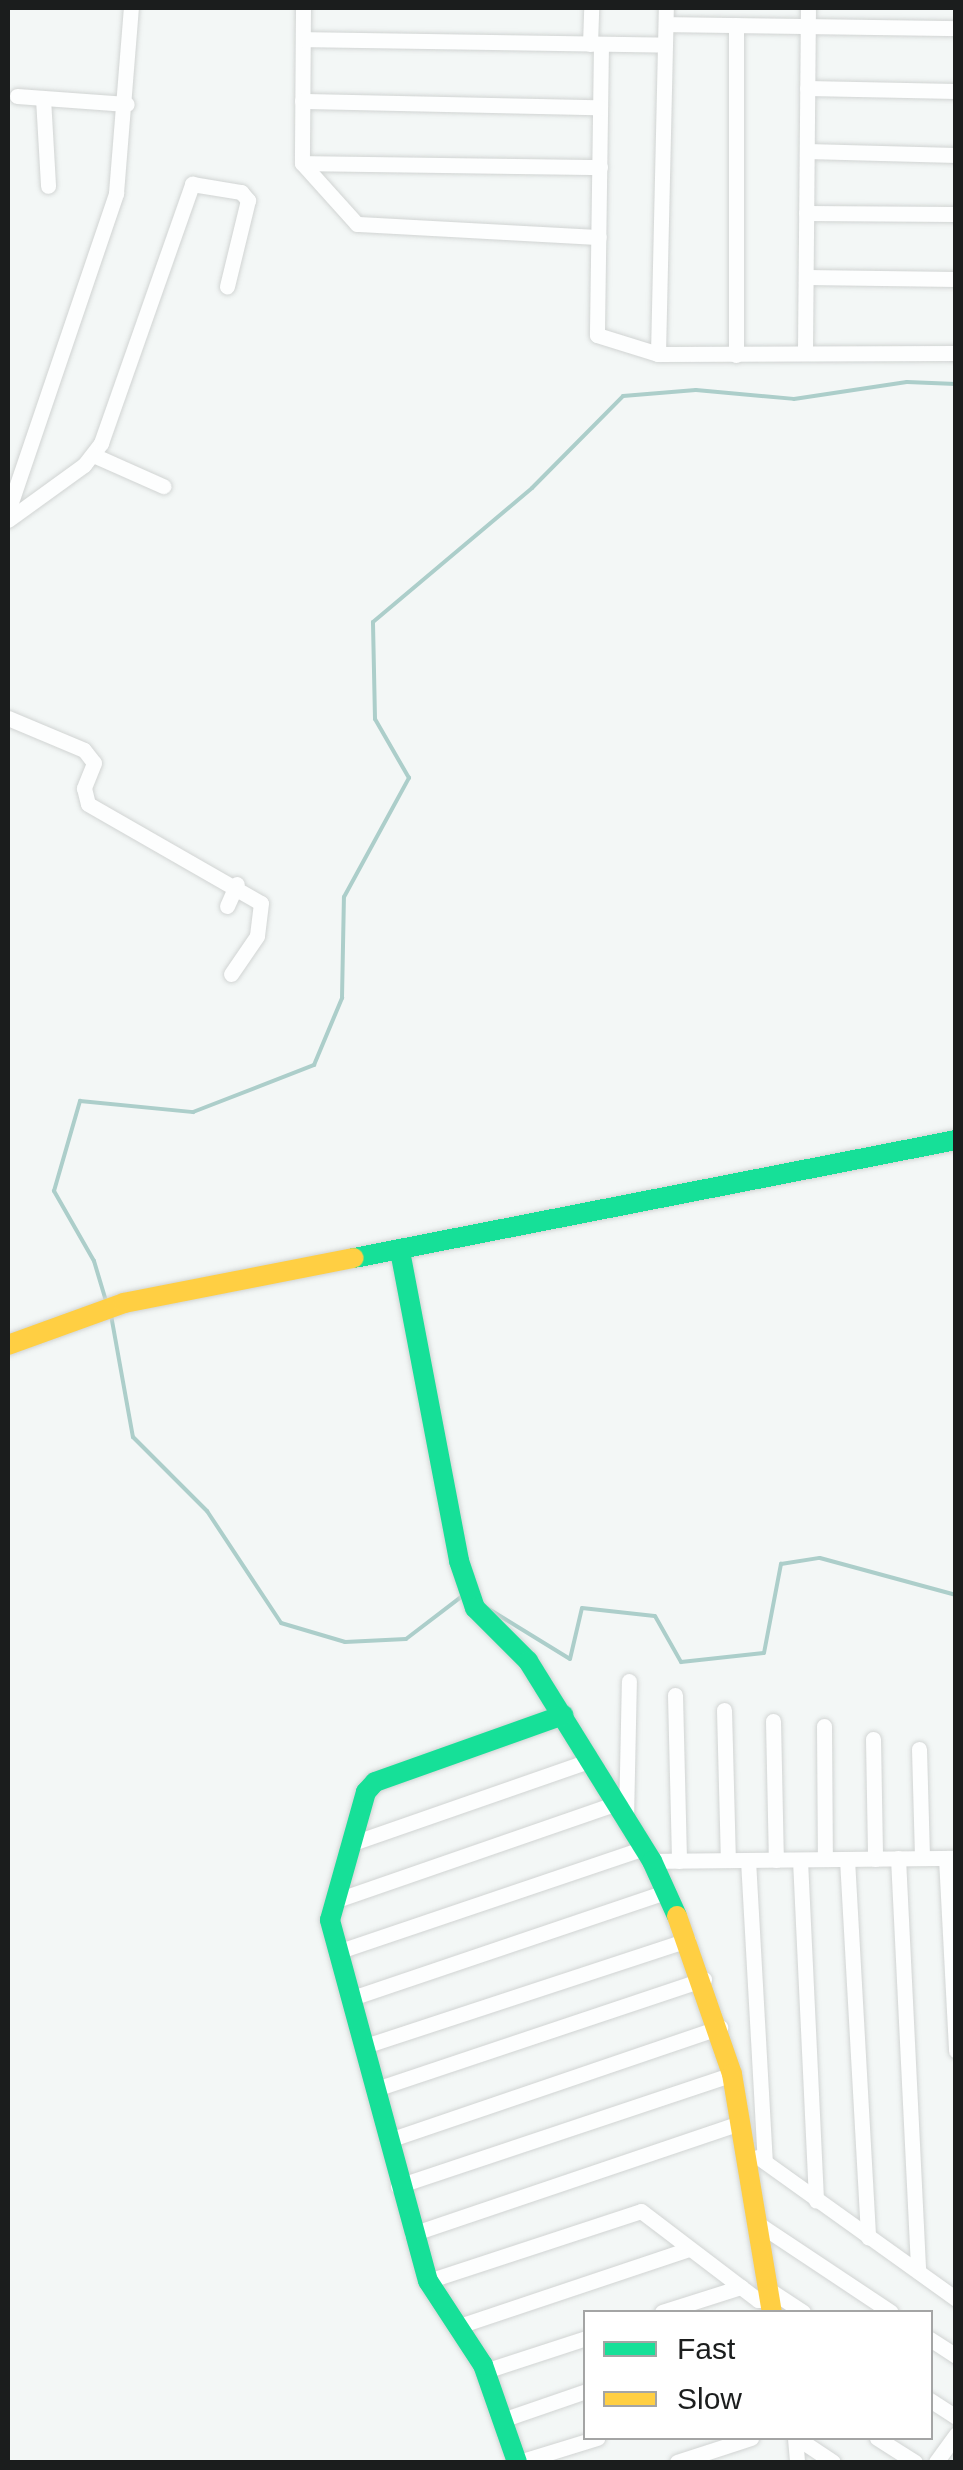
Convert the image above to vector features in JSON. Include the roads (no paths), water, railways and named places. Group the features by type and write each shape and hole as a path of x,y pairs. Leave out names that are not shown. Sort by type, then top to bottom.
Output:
{"street":[{"path":"8,511 114,204 127,104 131,8"},
{"path":"303,8 302,164 357,224 599,237"},
{"path":"591,8 600,107 597,335 658,354 736,355 805,349 956,354"},
{"path":"805,349 808,8"},
{"path":"658,354 666,16 736,26 956,28"},
{"path":"736,26 736,355"},
{"path":"302,39 665,45"},
{"path":"807,88 956,90"},
{"path":"17,96 127,104"},
{"path":"44,98 48,186"},
{"path":"302,101 600,107"},
{"path":"807,151 956,155"},
{"path":"302,164 600,168"},
{"path":"8,520 93,454 192,184 240,192 248,200 227,286"},
{"path":"806,213 956,214"},
{"path":"806,277 956,279"},
{"path":"93,454 162,486"},
{"path":"8,718 84,750 94,763 84,788 88,804 237,884 260,903 262,913 247,958 230,974"},
{"path":"227,906 237,884"},
{"path":"8,1344 124,1303 956,1140"},
{"path":"400,1250 458,1562 475,1608 528,1661 591,1760 648,1854 688,1940 720,2027 732,2074 770,2300"},
{"path":"622,1811 629,1680"},
{"path":"675,1695 679,1861"},
{"path":"724,1710 728,1860"},
{"path":"562,1715 384,1776 366,1792 330,1920 398,2186 428,2281 485,2370 518,2462 591,2440"},
{"path":"774,1721 776,1860"},
{"path":"824,1726 826,1859"},
{"path":"873,1739 876,1859"},
{"path":"920,1749 922,1858"},
{"path":"352,1843 591,1760"},
{"path":"336,1900 622,1811"},
{"path":"337,1952 648,1854 679,1861 951,1858 956,2051"},
{"path":"898,1858 918,2272"},
{"path":"847,1859 868,2237"},
{"path":"748,1860 765,2162"},
{"path":"800,1860 816,2201"},
{"path":"349,1999 666,1892"},
{"path":"362,2048 688,1940"},
{"path":"376,2089 704,1979"},
{"path":"389,2140 720,2027"},
{"path":"398,2186 732,2074"},
{"path":"412,2234 742,2122"},
{"path":"746,2149 956,2299"},
{"path":"428,2281 641,2211 758,2300 798,2310"},
{"path":"760,2225 887,2310"},
{"path":"456,2327 689,2249"},
{"path":"668,2310 741,2287"},
{"path":"485,2370 583,2339"},
{"path":"933,2342 956,2356"},
{"path":"502,2420 583,2392"},
{"path":"933,2402 956,2417"},
{"path":"936,2462 956,2434"},
{"path":"676,2462 744,2440"},
{"path":"799,2440 833,2462"},
{"path":"881,2440 915,2462"}],"waterway":[{"path":"106,1301 94,1261 54,1191 80,1101 193,1112 314,1065 342,998 344,897 409,778 375,719 373,622 532,488 623,396 696,390 794,399 907,382 956,384"},
{"path":"111,1315 133,1437 207,1511 281,1623 345,1642 406,1639 461,1597"},
{"path":"487,1608 570,1659 582,1608 655,1616 681,1662 764,1653 781,1564 820,1558 956,1595"}]}
